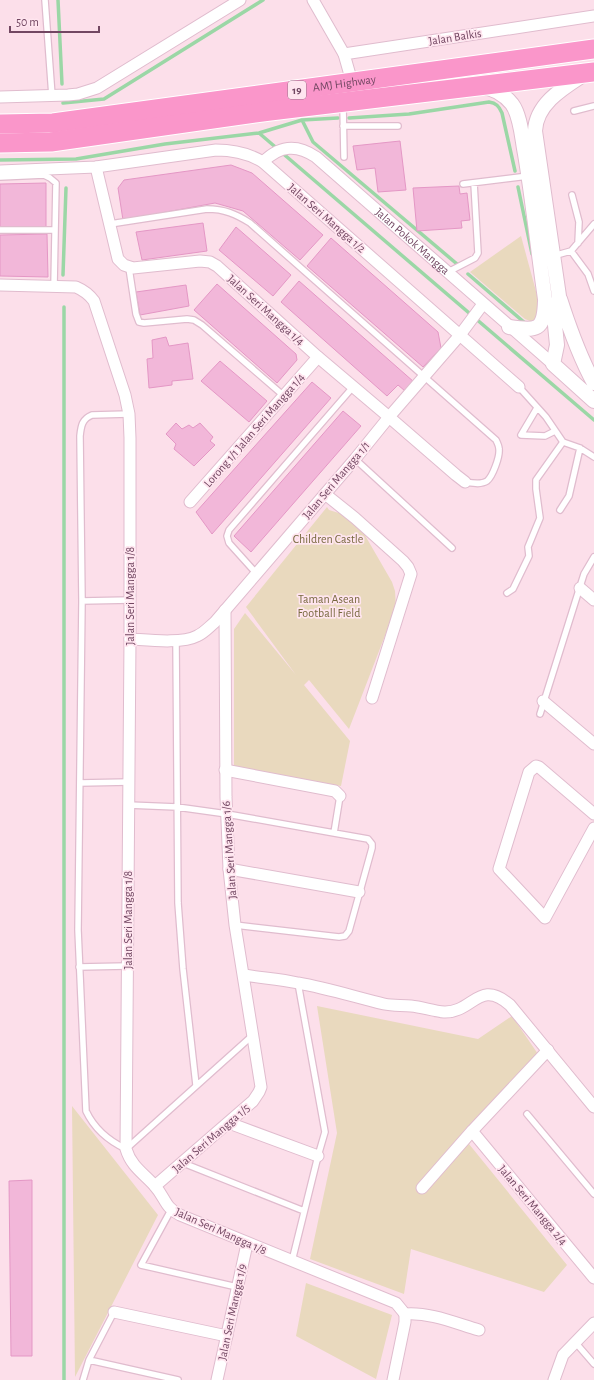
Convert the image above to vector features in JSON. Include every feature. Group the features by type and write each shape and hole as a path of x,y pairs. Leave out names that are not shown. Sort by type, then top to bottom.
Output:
{"highway":[{"name":"AMJ Highway","path":"0,124 53,123 594,49"},
{"name":"AMJ Highway","path":"0,143 51,142 270,111 590,73"}],"street":[{"path":"0,97 78,94 96,88 240,0"},
{"path":"314,0 344,54 352,82"},
{"name":"Jalan Balkis","path":"344,54 594,16"},
{"path":"553,364 557,345 554,315 559,308 559,296 535,123 545,105 554,95 563,88 590,73"},
{"path":"481,87 491,88 513,105 521,129 529,176 545,299 548,311 554,315"},
{"name":"Jalan Pokok Mangga","path":"263,162 274,152 291,147 306,151 316,157 448,272 481,308 509,327 594,401"},
{"name":"Jalan Seri Mangga 1/2","path":"0,171 96,167 216,150 240,152 252,155 263,162 519,387"},
{"path":"96,167 118,259 129,268"},
{"name":"Jalan Seri Mangga 1/4","path":"129,268 200,261 210,262 217,266 318,357 465,482"},
{"path":"0,285 54,286"},
{"name":"Jalan Seri Mangga 1/8","path":"54,286 76,287 83,290 94,301 125,395 129,414 131,600 126,1149 128,1158 155,1186 171,1210 247,1244 396,1303 402,1308 405,1314"},
{"path":"559,296 570,331 584,365 594,383"},
{"path":"509,327 523,329 538,327 542,322 544,315 545,299"},
{"name":"Jalan Seri Mangga 1/1","path":"130,639 176,640 197,637 214,622 355,459 481,308"},
{"name":"Lorong 1/1 Jalan Seri Mangga 1/4","path":"190,502 318,357"},
{"path":"325,494 356,518 403,561 408,566 411,574 372,698"},
{"path":"580,588 594,600"},
{"name":"Jalan Seri Mangga 1/6","path":"225,610 225,770 229,869 236,925 261,1087"},
{"path":"543,701 594,744"},
{"path":"594,814 536,766 529,772 499,869 545,918 594,828"},
{"path":"225,770 334,791 340,796"},
{"path":"229,869 359,892"},
{"path":"244,975 298,983 349,994 385,1004 411,1006 446,1012 458,1010 478,997 487,995 503,999 510,1005 548,1050 594,1107"},
{"path":"422,1188 472,1131 548,1050"},
{"name":"Jalan Seri Mangga 1/5","path":"155,1186 253,1101 261,1087"},
{"path":"229,1123 318,1156"},
{"name":"Jalan Seri Mangga 2/4","path":"472,1131 594,1278"},
{"name":"Jalan Seri Mangga 1/9","path":"218,1380 247,1244"},
{"path":"114,1312 227,1336"},
{"path":"393,1380 405,1322 405,1314 427,1314 479,1330"},
{"path":"554,1380 563,1355 594,1323"}],"lane":[{"path":"45,0 52,96"},
{"path":"343,103 344,157"},
{"path":"574,111 594,106"},
{"path":"343,126 398,126"},
{"path":"0,177 44,175 56,183 54,286"},
{"path":"463,184 529,176"},
{"path":"448,272 475,258 478,253 474,183"},
{"path":"572,195 579,222 578,243"},
{"path":"110,224 207,209 218,209 239,216 489,432 496,440 499,448 498,458 492,474 487,481 476,484 465,482"},
{"path":"553,256 571,251 594,224"},
{"path":"0,230 55,230"},
{"path":"571,251 588,274 594,290"},
{"path":"129,268 136,314 139,322 144,323 187,319 194,320 226,345 284,396"},
{"path":"256,573 229,543 229,530 353,387"},
{"path":"519,387 546,417 563,442 580,448 594,457"},
{"path":"537,408 521,435 545,436 556,431"},
{"path":"129,414 92,415 83,421 80,436 82,601 78,930 86,1111 101,1132 109,1140 126,1149 253,1035"},
{"path":"507,593 513,589 529,556 528,547 540,518 536,480 563,442"},
{"path":"560,510 569,496 580,448"},
{"path":"355,459 452,548"},
{"path":"540,714 584,574 594,558"},
{"path":"82,601 131,600"},
{"path":"176,640 178,903 180,937 196,1085"},
{"path":"80,783 129,782"},
{"path":"334,833 340,796"},
{"path":"128,805 178,807 227,814 368,839 372,844 349,932 345,936 339,937 236,925"},
{"path":"79,967 127,966"},
{"path":"292,1262 325,1132 298,983"},
{"path":"527,1114 594,1194"},
{"path":"183,1163 304,1211"},
{"path":"171,1210 141,1265 237,1287"},
{"path":"83,1380 89,1360 114,1312"},
{"path":"574,1342 594,1364"},
{"path":"89,1360 178,1380"}],"green space":[{"path":"521,236 540,306 535,320 530,321 525,319 470,272"},
{"path":"327,507 329,510 355,518 392,582 395,591 396,607 349,729 309,680 304,685 350,741 341,786 234,766 234,629 245,613 296,675 246,607"},
{"path":"317,1006 478,1039 512,1016 540,1057 469,1144 567,1265 544,1292 411,1249 404,1294 310,1259 337,1133"},
{"path":"72,1106 158,1215 75,1377"},
{"path":"306,1283 392,1315 376,1379 296,1336"}],"building":[{"path":"400,141 406,190 378,192 375,168 357,170 353,146"},
{"path":"231,165 252,173 323,235 300,260 243,211 215,203 123,220 118,188 124,180"},
{"path":"46,183 46,227 0,227 0,184"},
{"path":"459,186 460,194 467,193 470,220 461,221 462,228 417,231 413,188"},
{"path":"203,223 207,251 142,260 136,232"},
{"path":"236,227 291,275 273,296 219,250"},
{"path":"47,234 48,277 0,276 0,235"},
{"path":"331,238 438,332 441,348 423,367 307,266"},
{"path":"299,281 414,382 405,391 398,385 387,396 281,302"},
{"path":"217,284 296,354 297,360 277,383 194,310"},
{"path":"186,285 189,306 140,315 136,292"},
{"path":"166,337 169,346 188,343 193,379 172,381 172,385 149,388 147,359 153,358 152,340"},
{"path":"220,361 267,401 249,422 201,381"},
{"path":"312,382 331,398 212,534 196,512"},
{"path":"343,411 361,426 251,552 234,536"},
{"path":"176,423 182,429 189,425 193,428 200,423 213,437 210,441 215,445 194,466 174,449 176,444 166,434"},
{"path":"32,1180 32,1356 11,1356 9,1181"}],"waterway":[{"path":"58,0 62,84"},
{"path":"63,103 104,99 263,0"},
{"path":"349,118 409,114 491,102 497,105 502,113 515,171"},
{"path":"0,160 76,159 165,144 259,133 302,120 338,118"},
{"path":"302,120 313,142 457,264"},
{"path":"259,133 594,420"},
{"path":"518,187 532,254"},
{"path":"63,275 66,188"},
{"path":"468,274 525,323 528,323"},
{"path":"64,307 64,1380"}],"park label":[{"name":"Children Castle","path":"328,539"},
{"name":"Taman Asean Football Field","path":"329,606"}]}
